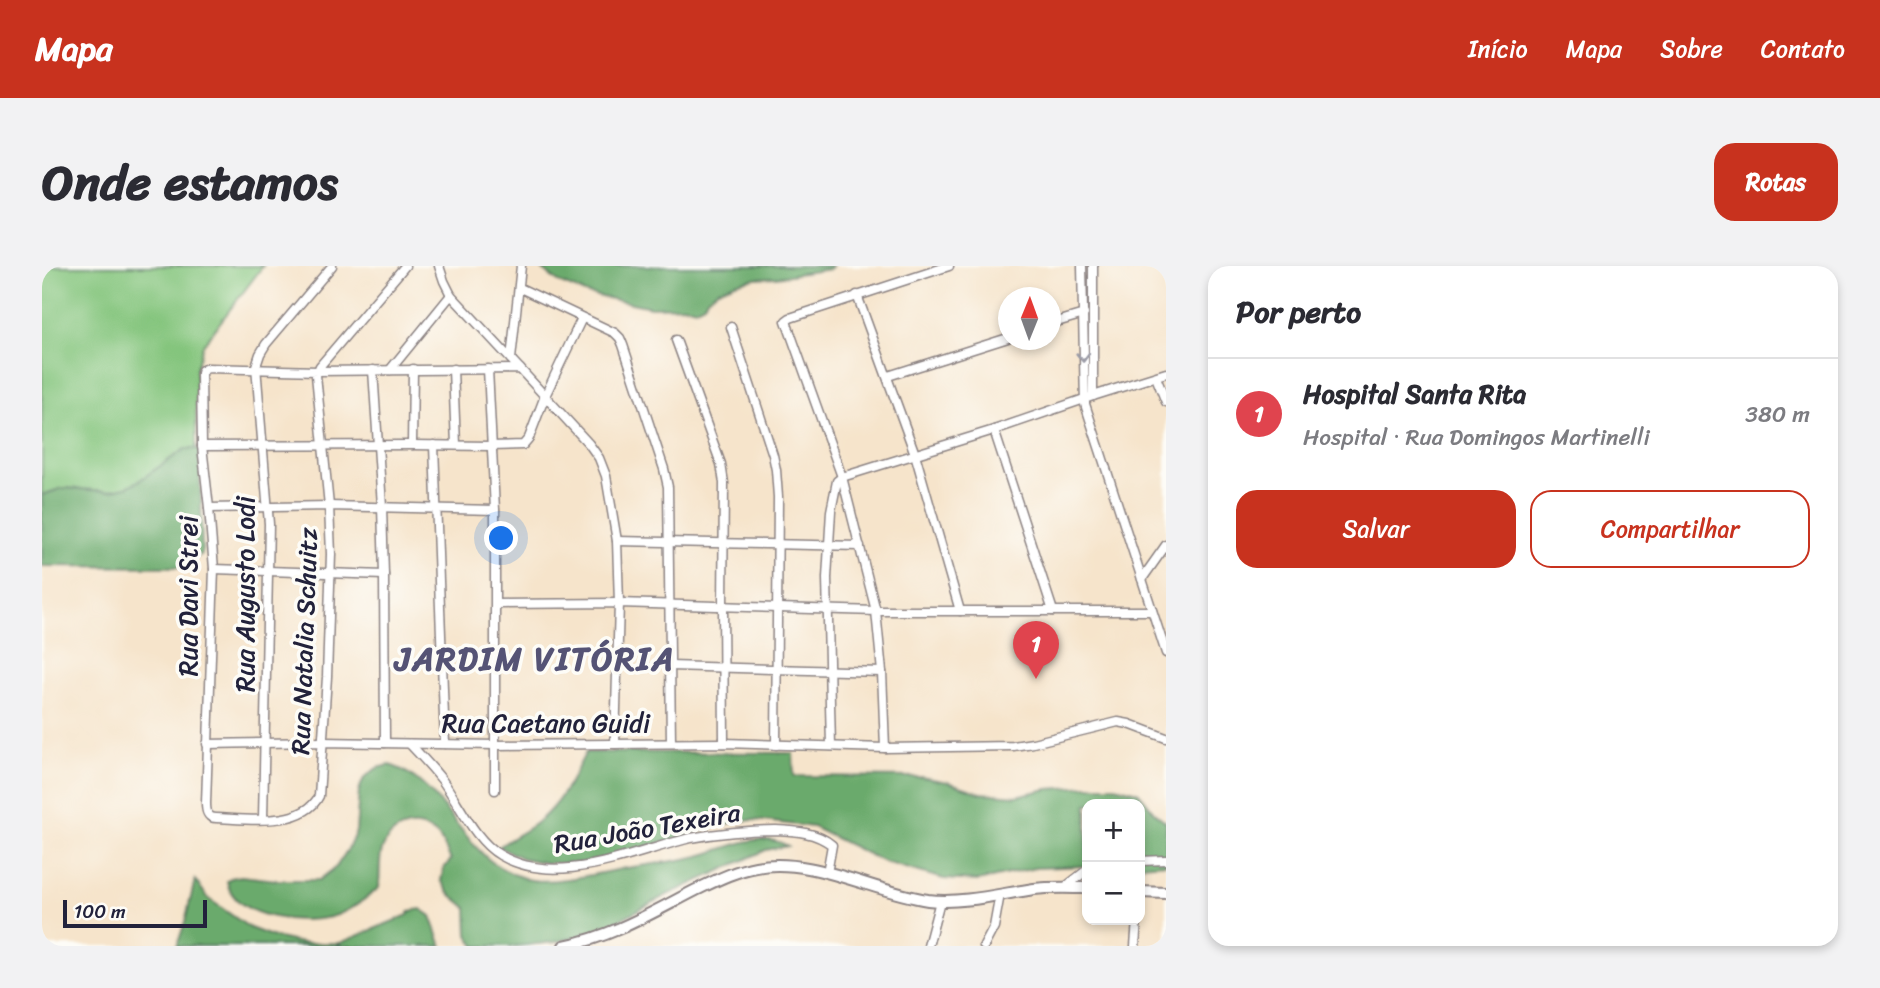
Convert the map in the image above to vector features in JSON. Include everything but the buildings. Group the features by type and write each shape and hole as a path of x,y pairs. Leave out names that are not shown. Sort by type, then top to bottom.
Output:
{"street":[{"path":"332,266 266,344 260,354 257,370 520,369"},
{"path":"317,371 405,266"},
{"path":"512,359 522,266"},
{"path":"885,748 876,611 842,477 787,320 950,266"},
{"path":"1082,266 1089,397 1166,653"},
{"path":"1089,397 1094,310 1093,266"},
{"path":"441,268 451,295 589,444 599,458 606,476 617,541 615,744"},
{"path":"520,288 615,333 623,345 666,479 671,743"},
{"path":"390,370 451,295"},
{"path":"858,295 915,454 960,611"},
{"path":"1061,321 1094,310"},
{"path":"202,446 517,446 527,442 545,396 582,318"},
{"path":"731,327 773,455 778,484 776,745"},
{"path":"676,340 722,470 725,494 724,743"},
{"path":"888,376 998,341"},
{"name":"Rua Davi Strei","path":"210,817 206,803 214,569 202,446 201,373 208,368 257,370"},
{"path":"412,444 413,369"},
{"path":"453,369 456,445"},
{"path":"488,369 495,510 495,790"},
{"name":"Rua Augusto Lodi","path":"257,370 269,506 263,819"},
{"path":"373,370 382,506 385,743"},
{"name":"Rua Natalia Schuitz","path":"210,817 263,819 293,816 310,808 317,801 320,792 330,573 329,506 317,371"},
{"path":"831,746 828,546 834,487 837,481 842,477 1166,373"},
{"path":"1156,377 1166,402"},
{"path":"994,430 1053,611"},
{"path":"434,444 445,744"},
{"path":"209,508 382,506 495,510"},
{"path":"617,541 860,546"},
{"path":"1142,579 1166,545"},
{"path":"214,569 384,575"},
{"path":"496,604 618,603 876,611 1152,611"},
{"path":"670,666 882,672"},
{"name":"Rua Caetano Guidi","path":"207,744 724,743 885,748 1022,745 1106,724 1125,723 1166,738"},
{"name":"Rua João Texeira","path":"410,744 442,780 486,843 495,853 511,861 532,867 578,867 693,838 739,831 782,831 812,834 832,845 827,873"},
{"path":"1145,861 1166,860"},
{"path":"564,946 615,931 724,876 770,865 827,873 896,894 940,901 1037,889 1082,888"},
{"path":"1064,888 1082,874"},
{"path":"1145,892 1166,892"},
{"path":"984,946 994,927 1000,894"},
{"path":"929,946 940,901"},
{"path":"1135,946 1137,925"}],"green space":[{"path":"42,266 263,266 203,345 196,368 196,449 185,449 126,487 108,491 63,488 42,495"},
{"path":"542,266 832,266 830,269 735,283 718,290 696,308 651,307 587,294 558,282 543,270"},
{"path":"185,449 199,449 202,554 182,567 42,566 42,495 63,488 108,491 126,487"},
{"path":"586,752 793,753 794,776 921,777 948,782 981,793 1016,796 1048,789 1115,786 1138,792 1144,799 1082,799 1082,866 1035,868 978,881 944,879 884,862 813,827 755,820 717,826 583,863 546,863 522,858 499,847 548,813"},
{"path":"390,765 405,771 430,792 489,860 504,870 527,879 550,881 679,860 747,841 767,840 788,846 766,850 667,895 600,930 556,942 516,946 475,946 468,935 467,908 449,893 441,880 444,868 451,860 436,834 417,826 401,828 384,845 380,858 379,888 337,915 308,920 273,917 242,904 232,894 227,881 231,878 241,876 277,880 319,880 336,867 356,831 359,790 364,778 377,768"},
{"path":"1145,801 1166,822 1166,863 1145,865"},
{"path":"195,880 209,899 250,928 274,937 301,943 340,943 408,915 410,911 421,909 431,916 442,946 177,946"}],"place":[{"name":"Hospital Santa Rita","path":"1036,679"}],"district":[{"name":"JARDIM VITÓRIA","path":"535,659"}]}
